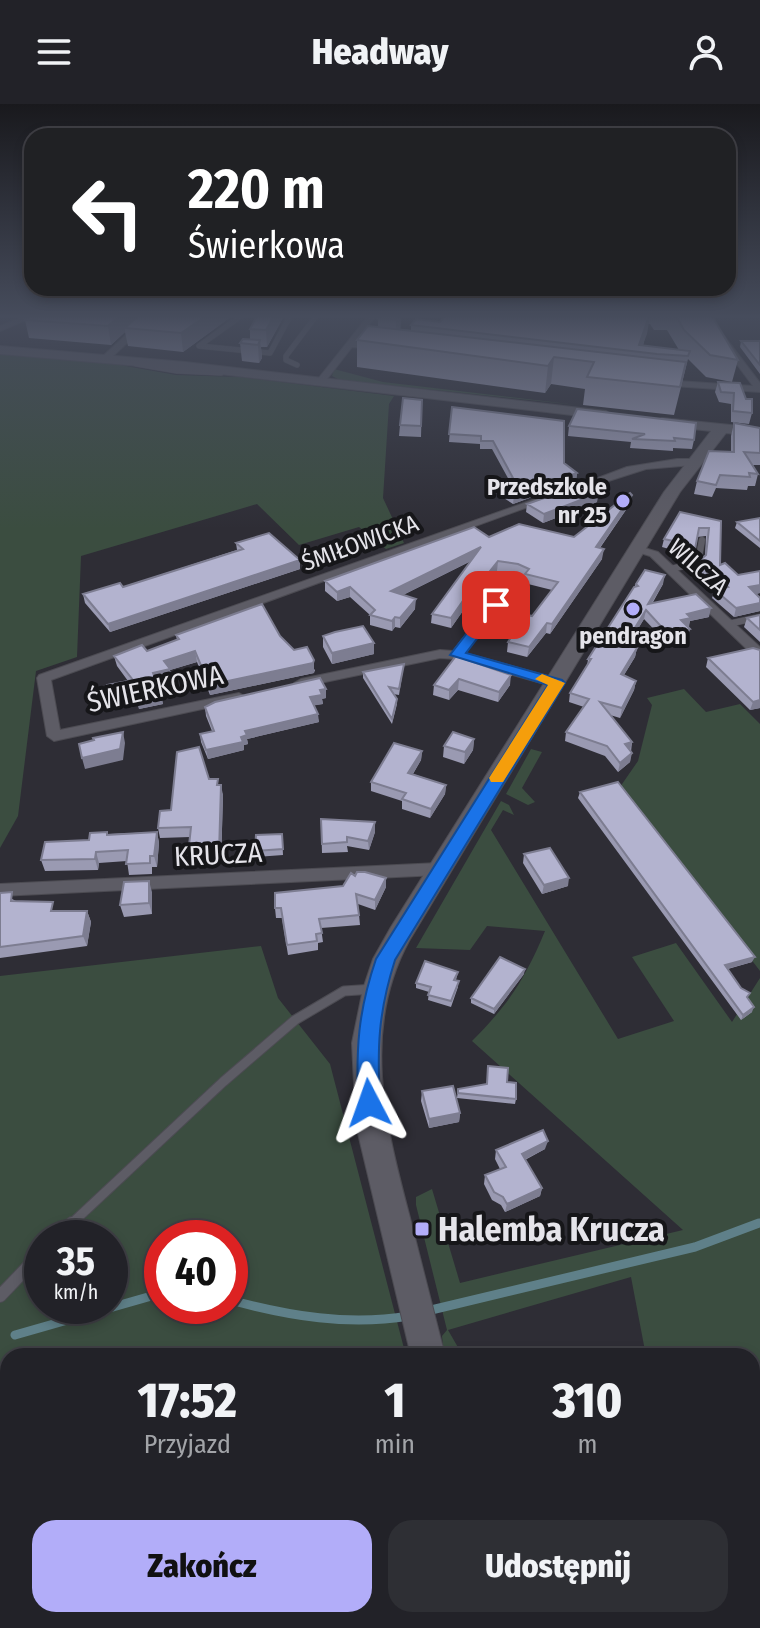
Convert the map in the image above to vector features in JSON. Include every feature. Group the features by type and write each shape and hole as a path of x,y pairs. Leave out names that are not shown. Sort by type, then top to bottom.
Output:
{"street":[{"path":"373,387 616,416"},
{"path":"646,420 760,432"},
{"path":"426,1348 371,1125 366,1043 376,989 386,959 439,869 693,462 722,428"},
{"name":"ŚMIŁOWICKA","path":"44,678 604,478 646,465 693,462"},
{"name":"WILCZA","path":"638,549 654,554 760,654"},
{"path":"457,655 515,580"},
{"path":"286,687 440,654 457,655 557,683"},
{"name":"ŚWIERKOWA","path":"44,678 54,736 255,693"},
{"name":"KRUCZA","path":"0,890 439,869"}],"lane":[{"path":"670,569 698,563 702,540"},
{"path":"728,624 760,617"},
{"path":"75,1220 223,1082 295,1020 344,991 376,989"},
{"path":"0,1296 24,1271"}],"green space":[{"path":"0,387 322,387 394,396 389,404 383,498 404,543 386,549 359,527 299,545 257,504 81,556 77,657 36,671 18,816 0,848"},
{"path":"407,387 426,387 577,405"},
{"path":"684,689 706,712 740,704 760,724 760,971 620,787 638,761 652,705 647,698"},
{"path":"531,749 542,752 522,788 535,802 528,805 506,794"},
{"path":"501,801 509,805 514,815 503,810 491,830 618,1039 674,1021 632,957 676,943 732,1022 760,978 760,1348 644,1348 631,1277 448,1330 458,1348 443,1348 442,1336 447,1330 416,1205 416,1197 432,1189 460,1283 683,1230 472,1041 515,990 545,931 487,926 470,950 416,948"},
{"path":"261,946 278,998 330,1064 404,1348 0,1348 0,976"}],"building":[{"path":"720,387 742,387 746,399 752,399 752,413 733,411 734,393 721,392"},
{"path":"403,398 422,400 421,426 400,425"},
{"path":"452,407 564,421 564,463 577,473 514,495 497,485 513,478 493,441 481,441 481,436 449,434"},
{"path":"577,409 696,423 694,440 632,439 645,434 569,426"},
{"path":"734,423 760,428 760,453 744,452 758,474 749,473 750,477 720,475 716,485 697,481 709,451 734,452"},
{"path":"587,483 599,493 544,514 527,504"},
{"path":"630,493 632,495 596,547 604,549 552,624 547,623 529,647 508,642 517,628 487,620 498,607 532,616 558,582 525,574 529,569 518,564 498,561 478,586 474,585 451,618 432,614 481,547 391,591 416,599 400,618 395,617 392,621 370,615 375,610 350,587 337,592 325,581 474,527 489,537 519,524 574,537"},
{"path":"680,512 721,521 720,565 725,563 738,575 760,571 760,585 749,587 760,598 760,603 736,608 715,590 728,587 699,561 706,555 709,528 699,528 695,549 688,551 678,542 664,539"},
{"path":"760,518 760,541 737,522"},
{"path":"269,533 300,560 108,624 83,594 120,583 123,587 243,549 236,543"},
{"path":"645,570 665,575 648,604 696,594 711,608 687,614 691,618 681,620 690,629 668,634 646,610 625,644 637,648 621,674 636,681 622,708 600,702 632,742 625,744 632,753 620,763 607,746 566,732 589,699 570,693"},
{"path":"262,604 280,636 294,650 307,647 313,663 209,685 195,651 164,661 170,669 153,673 161,693 137,699 135,694 110,700 107,685 133,680 114,656 142,645 147,651 179,639 176,635"},
{"path":"760,615 760,630 747,618"},
{"path":"363,626 374,643 332,653 323,636 335,632"},
{"path":"753,648 760,650 760,700 753,702 708,658"},
{"path":"456,656 511,675 499,692 459,679 449,690 434,685"},
{"path":"404,664 399,689 389,687 397,699 392,719 363,672"},
{"path":"320,678 326,689 320,690 322,695 310,697 318,714 245,731 247,735 241,737 243,742 206,750 200,734 214,731 205,707 215,702"},
{"path":"123,732 120,749 82,758 79,744"},
{"path":"453,732 474,739 465,752 444,746"},
{"path":"394,743 422,751 408,773 446,785 431,809 402,799 406,793 371,782"},
{"path":"199,747 209,779 218,779 217,785 221,785 219,853 188,855 191,827 158,828 160,811 171,810 177,752"},
{"path":"618,782 755,957 725,965 741,988 750,993 747,997 754,1007 743,1015 580,792"},
{"path":"321,819 375,822 368,841 347,837 347,842 322,844"},
{"path":"107,832 107,835 157,832 150,863 126,864 128,850 96,852 95,859 41,860 45,842 89,840 90,833"},
{"path":"282,834 283,849 255,851 256,835"},
{"path":"550,848 569,878 544,885 524,854"},
{"path":"357,872 386,878 375,900 356,894 359,915 319,919 322,933 316,934 317,941 287,945 281,908 275,908 275,893 343,886 351,873 355,876"},
{"path":"149,881 149,903 120,905 124,882"},
{"path":"12,892 11,901 53,902 51,911 87,911 83,936 0,947 0,893"},
{"path":"500,957 525,969 494,1009 471,998"},
{"path":"425,961 458,972 454,980 459,981 451,1001 428,995 431,987 416,983"},
{"path":"488,1066 508,1068 507,1082 516,1083 516,1099 458,1093 458,1089 487,1084"},
{"path":"453,1086 460,1113 429,1119 422,1091"},
{"path":"543,1130 548,1141 522,1154 542,1188 507,1204 503,1197 494,1192 485,1175 506,1167 496,1150"}],"waterway":[{"path":"427,1311 695,1247 759,1223"},
{"path":"754,1225 760,1223"},
{"path":"15,1335 144,1298"},
{"path":"248,1304 341,1320 409,1316"}],"slow traffic":[{"path":"497,778 557,683 542,679"}],"place":[{"name":"Przedszkole nr 25","path":"623,501"},
{"name":"pendragon","path":"633,609"},
{"name":"Halemba Krucza","path":"422,1229"}],"route":[{"path":"369,1103 366,1043 376,989 386,959 557,683 457,655 496,605"}]}
